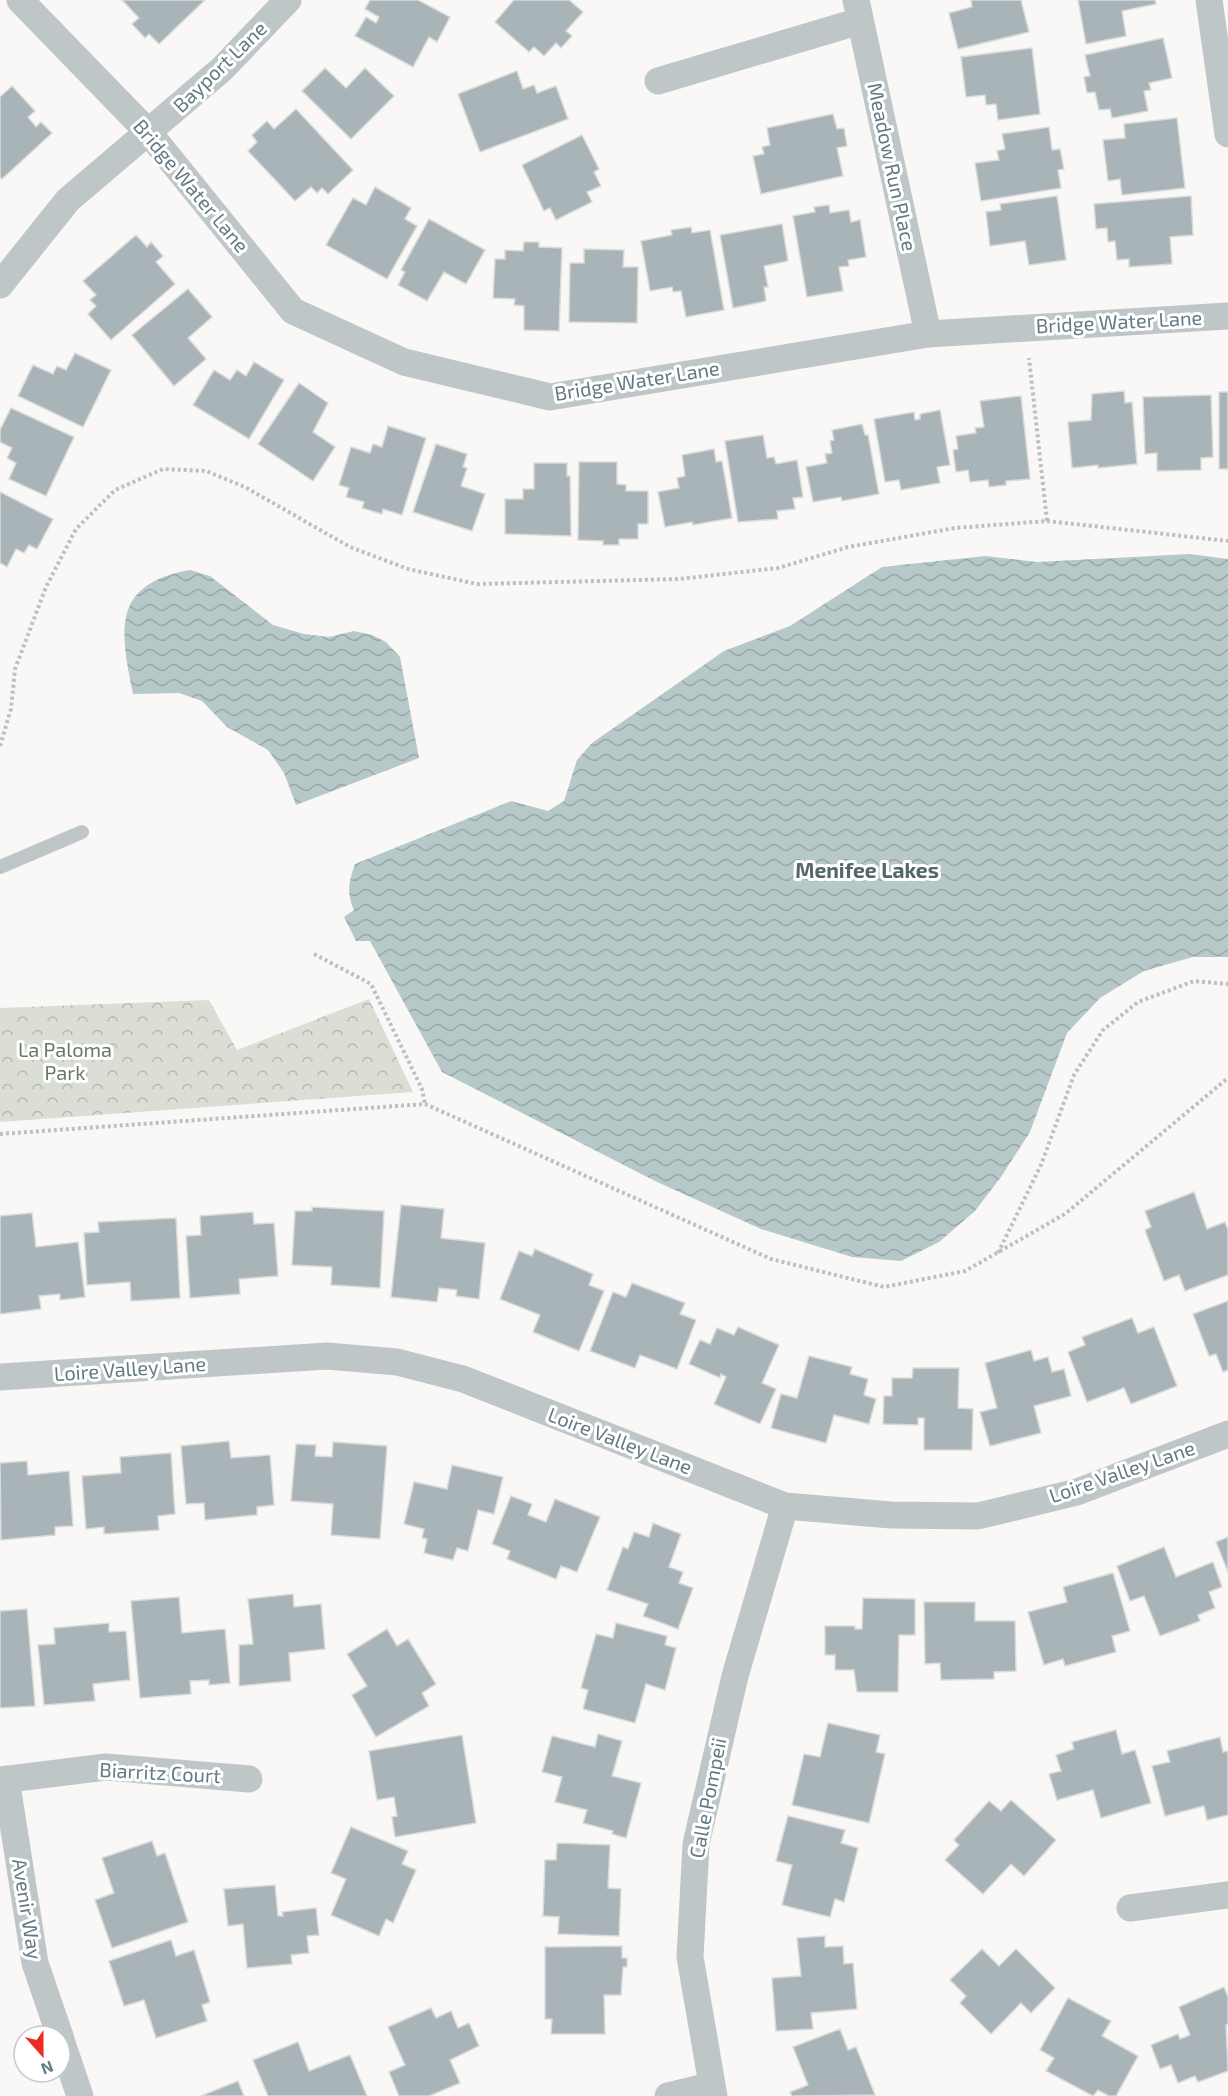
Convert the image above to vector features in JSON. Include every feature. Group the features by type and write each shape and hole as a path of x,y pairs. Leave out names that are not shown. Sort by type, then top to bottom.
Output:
{"street":[{"name":"Bridge Water Lane","path":"20,0 149,133 293,311 404,362 550,397 928,334 1228,316"},
{"name":"Bayport Lane","path":"0,285 68,200 222,69 288,0"},
{"path":"1209,0 1228,134"},
{"path":"658,81 858,10"},
{"name":"Meadow Run Place","path":"858,10 928,334"},
{"name":"Loire Valley Lane","path":"0,1377 327,1356 397,1362 463,1379 785,1506 891,1515 978,1516 1077,1492 1228,1434"},
{"name":"Calle Pompeii","path":"712,2091 690,1957 696,1844 735,1676 785,1506"},
{"name":"Biarritz Court","path":"3,1780 106,1767 249,1779"},
{"name":"Avenir Way","path":"3,1780 35,1963 56,2024"},
{"path":"1130,1908 1228,1895"},
{"name":"Avenir Way","path":"72,2072 80,2096"},
{"path":"668,2096 712,2091"}],"lane":[{"path":"0,867 82,832"}],"path":[{"path":"1026,328 1047,521"},
{"path":"0,746 11,709 15,669 46,587 76,529 115,490 164,469 206,471 245,486 350,547 408,569 477,584 679,579 778,568 848,547 955,528 1047,521 1228,541"},
{"path":"314,954 371,984 422,1089 425,1104"},
{"path":"998,1252 1041,1165 1074,1076 1103,1030 1138,1002 1194,981 1228,984"},
{"path":"0,1134 425,1104 771,1259 884,1287 965,1271 1065,1214 1228,1078"}],"green space":[{"name":"La Paloma Park","path":"369,999 413,1092 0,1122 0,1008 209,1000 237,1050"}],"water":[{"path":"1190,554 1228,559 1228,957 1193,957 1144,971 1100,998 1067,1033 1030,1132 1001,1177 975,1211 939,1242 901,1261 852,1257 761,1229 655,1181 442,1072 370,941 356,941 344,917 354,910 349,887 355,864 511,801 548,811 564,801 577,760 592,743 724,651 790,626 882,567 985,556 1037,562"},
{"path":"190,570 210,576 273,625 304,634 329,637 354,631 372,635 386,642 400,657 419,758 296,805 284,773 268,750 227,727 202,701 179,693 133,694 125,650 124,630 127,613 134,599 146,586 164,577"}],"building":[{"path":"122,0 205,0 159,44 149,34 145,38 132,24 139,18"},
{"path":"370,0 418,0 450,17 437,42 429,37 413,67 355,36 366,17 376,23 379,17 365,9"},
{"path":"514,0 569,0 583,12 566,31 572,36 561,48 556,43 544,56 534,47 529,52 495,22"},
{"path":"971,0 1021,0 1029,32 958,49 949,13 972,7"},
{"path":"1078,0 1155,0 1156,4 1122,11 1126,36 1086,44"},
{"path":"1163,38 1172,78 1149,83 1151,90 1144,91 1148,111 1112,118 1110,109 1099,110 1095,92 1087,93 1084,77 1090,76 1085,55"},
{"path":"1032,48 1040,114 998,120 996,104 986,105 985,95 966,97 961,57"},
{"path":"325,68 346,88 365,68 394,96 351,139 302,91"},
{"path":"517,71 523,89 534,85 537,93 556,86 568,119 480,152 458,94"},
{"path":"12,86 35,111 28,117 36,127 41,122 52,133 2,179 0,177 0,97"},
{"path":"296,109 353,170 328,194 322,188 317,193 311,187 295,201 248,151 257,142 252,135 267,121 274,129"},
{"path":"833,114 837,129 844,128 847,146 837,148 843,176 761,194 753,156 764,154 762,147 770,145 767,128"},
{"path":"1177,118 1185,188 1122,195 1120,179 1108,181 1103,140 1125,138 1124,124"},
{"path":"1049,127 1052,150 1060,149 1064,169 1058,170 1061,188 981,201 975,163 999,160 997,151 1005,149 1002,134"},
{"path":"582,135 599,169 594,172 601,186 587,192 592,202 556,220 550,208 544,211 522,165"},
{"path":"375,187 411,208 405,219 417,226 387,279 326,245 353,198 366,205"},
{"path":"1057,196 1066,260 1029,265 1025,241 990,246 986,212 1001,210 1000,204"},
{"path":"1191,196 1193,235 1170,237 1172,264 1129,267 1129,259 1117,260 1115,241 1108,242 1107,228 1096,229 1094,204"},
{"path":"829,205 830,213 849,210 851,222 860,220 866,257 848,260 849,266 839,267 843,291 807,297 793,216 815,212 814,207"},
{"path":"429,219 485,250 466,284 444,272 427,301 398,285 405,272 401,270"},
{"path":"782,224 788,261 764,266 768,287 764,287 766,301 733,308 720,235"},
{"path":"691,227 692,233 710,230 724,310 686,317 681,291 673,292 672,287 650,291 641,241 672,235 671,230"},
{"path":"136,235 147,247 151,242 163,256 156,262 175,284 111,340 88,314 96,306 90,300 96,295 83,281"},
{"path":"524,242 539,242 539,247 562,248 559,331 524,330 524,306 514,305 515,299 493,298 495,259 505,259 505,250 523,251"},
{"path":"584,249 624,250 623,267 638,267 637,323 569,322 570,263 584,263"},
{"path":"188,289 212,317 188,338 206,359 174,386 132,335"},
{"path":"75,353 111,370 83,427 18,396 33,365 53,374 57,366 66,370"},
{"path":"254,362 284,380 249,439 193,405 214,370 230,380 237,370 246,376"},
{"path":"299,383 328,403 313,432 335,447 313,481 258,444"},
{"path":"1124,391 1125,403 1132,402 1137,464 1072,468 1068,422 1091,420 1092,394"},
{"path":"1219,392 1228,392 1228,469 1219,469"},
{"path":"1211,395 1213,457 1201,458 1201,470 1157,471 1157,453 1145,454 1143,397"},
{"path":"1021,396 1030,479 1006,481 1006,485 989,487 988,480 970,482 968,470 956,472 953,450 958,449 956,436 976,433 975,428 984,427 980,401"},
{"path":"11,408 74,437 46,496 9,479 16,463 7,458 12,448 0,442 0,430"},
{"path":"940,410 950,465 937,467 940,483 901,490 899,480 885,482 874,419 914,412 915,420 920,419 920,414"},
{"path":"862,424 865,435 868,435 879,494 842,501 841,497 813,502 806,467 827,463 825,454 832,453 830,441 834,440 832,430"},
{"path":"388,426 426,438 402,515 383,509 382,514 362,508 364,502 346,497 349,488 339,485 351,447 370,453 373,444 382,447"},
{"path":"763,435 767,458 774,457 776,464 797,460 803,497 793,498 795,509 777,511 778,519 738,522 725,441"},
{"path":"436,444 467,454 463,467 467,468 461,486 485,494 472,531 413,512"},
{"path":"714,449 716,462 722,461 732,518 665,527 658,492 679,488 677,478 685,476 682,455"},
{"path":"579,462 617,462 617,484 626,485 626,491 648,491 648,524 638,524 638,539 619,539 619,545 603,545 603,541 578,540"},
{"path":"534,463 567,463 567,476 570,476 571,536 505,534 505,499 523,499 523,489 534,489"},
{"path":"0,492 53,519 37,549 29,545 24,553 16,549 7,567 0,563"},
{"path":"1194,1192 1207,1229 1225,1222 1228,1230 1228,1275 1185,1291 1179,1275 1164,1281 1145,1230 1151,1227 1145,1211"},
{"path":"401,1205 444,1209 441,1238 485,1243 479,1299 456,1296 457,1290 439,1288 437,1302 391,1297"},
{"path":"312,1207 384,1211 380,1288 331,1285 332,1267 292,1265 295,1211 312,1211"},
{"path":"253,1212 254,1224 274,1223 278,1276 239,1279 240,1294 190,1298 186,1236 201,1235 200,1216"},
{"path":"32,1213 36,1247 78,1242 85,1297 60,1300 60,1294 39,1296 41,1309 0,1314 0,1216"},
{"path":"176,1218 180,1298 131,1301 130,1282 87,1285 84,1233 99,1232 98,1222"},
{"path":"535,1249 593,1274 589,1285 604,1291 579,1351 533,1332 540,1315 500,1299 519,1251 532,1256"},
{"path":"632,1283 685,1303 680,1314 696,1320 677,1369 640,1355 635,1368 590,1351 613,1292 626,1297"},
{"path":"1228,1301 1228,1370 1223,1372 1216,1354 1209,1356 1193,1314"},
{"path":"1132,1318 1138,1333 1154,1327 1177,1386 1131,1404 1124,1388 1087,1402 1068,1352 1085,1345 1082,1337"},
{"path":"738,1327 779,1345 762,1383 776,1389 760,1424 714,1404 726,1377 721,1374 720,1378 689,1364 700,1340 710,1344 717,1328 734,1335"},
{"path":"1031,1350 1034,1361 1048,1357 1052,1372 1064,1369 1071,1396 1034,1406 1041,1433 990,1446 980,1412 997,1408 985,1363"},
{"path":"809,1356 852,1367 850,1374 868,1379 864,1395 876,1399 869,1424 834,1415 826,1443 771,1428 781,1394 797,1398"},
{"path":"913,1368 959,1368 958,1408 973,1409 972,1450 924,1450 924,1418 918,1418 918,1425 883,1424 884,1396 892,1396 892,1378 912,1378"},
{"path":"229,1441 231,1458 270,1455 274,1505 257,1507 257,1515 205,1520 204,1503 186,1504 181,1446"},
{"path":"333,1442 387,1446 380,1539 331,1535 333,1504 291,1501 296,1444 316,1445 315,1456 332,1457"},
{"path":"171,1453 175,1514 158,1516 159,1530 104,1534 104,1527 86,1529 82,1476 121,1473 120,1457"},
{"path":"27,1461 28,1475 69,1471 73,1526 55,1527 55,1535 1,1540 0,1463"},
{"path":"452,1465 503,1477 494,1514 478,1510 468,1551 457,1548 453,1560 424,1553 427,1539 422,1538 424,1529 404,1524 414,1482 447,1489"},
{"path":"511,1496 532,1504 528,1515 546,1522 555,1499 600,1517 577,1572 561,1566 556,1579 507,1559 510,1551 492,1544"},
{"path":"653,1523 681,1534 669,1567 683,1572 679,1583 693,1588 678,1629 643,1616 648,1604 607,1590 623,1547 628,1549 634,1532 649,1537"},
{"path":"1228,1537 1228,1572 1216,1542"},
{"path":"1164,1547 1176,1577 1213,1562 1222,1587 1209,1592 1215,1608 1198,1615 1200,1621 1160,1636 1144,1596 1130,1601 1117,1566"},
{"path":"1113,1573 1130,1631 1112,1636 1116,1652 1065,1666 1063,1659 1044,1665 1028,1612 1067,1602 1063,1587"},
{"path":"293,1594 294,1607 321,1604 325,1649 289,1653 291,1681 239,1686 239,1645 253,1644 248,1599"},
{"path":"179,1597 182,1633 225,1629 230,1683 209,1685 209,1680 190,1681 191,1694 140,1698 131,1601"},
{"path":"863,1598 915,1599 915,1635 899,1635 898,1692 857,1692 854,1670 835,1670 835,1655 825,1655 825,1626 855,1626 855,1629 862,1629"},
{"path":"924,1602 975,1602 975,1621 1015,1621 1016,1671 994,1672 994,1679 941,1680 940,1663 925,1664"},
{"path":"27,1609 35,1706 0,1708 0,1611"},
{"path":"109,1623 109,1632 126,1631 130,1680 93,1684 95,1701 44,1705 38,1645 55,1644 54,1628"},
{"path":"616,1623 667,1636 665,1645 676,1648 665,1690 646,1684 635,1723 583,1709 588,1690 581,1688 596,1634 613,1638"},
{"path":"387,1629 397,1646 408,1639 436,1684 422,1693 429,1706 376,1737 352,1695 367,1686 347,1654"},
{"path":"828,1723 880,1735 876,1752 885,1754 869,1823 792,1805 804,1754 820,1757"},
{"path":"1116,1730 1122,1754 1135,1750 1151,1803 1101,1818 1093,1790 1057,1800 1049,1774 1061,1771 1056,1755 1074,1749 1072,1742"},
{"path":"598,1734 622,1741 612,1776 641,1783 626,1838 612,1834 613,1831 583,1823 587,1810 555,1802 562,1777 542,1772 552,1736 595,1747"},
{"path":"462,1735 476,1823 395,1837 392,1817 397,1816 394,1797 377,1800 369,1751"},
{"path":"1220,1737 1223,1752 1228,1751 1228,1815 1207,1820 1204,1806 1165,1816 1152,1766 1170,1762 1167,1751"},
{"path":"1011,1800 1056,1840 1024,1876 1011,1864 983,1894 945,1860 959,1845 954,1840 989,1801 1001,1811"},
{"path":"788,1816 845,1830 841,1843 858,1848 844,1902 835,1899 830,1917 782,1905 792,1865 776,1861"},
{"path":"351,1827 408,1851 402,1864 416,1870 393,1923 386,1919 379,1936 331,1915 346,1879 331,1873"},
{"path":"152,1841 157,1856 165,1853 188,1922 112,1948 95,1900 114,1893 102,1858"},
{"path":"557,1843 610,1845 608,1888 621,1889 619,1936 558,1934 559,1917 543,1916 545,1860 556,1860"},
{"path":"275,1885 278,1916 283,1916 282,1912 316,1908 319,1935 307,1936 309,1953 291,1955 292,1964 247,1968 243,1924 228,1926 224,1889"},
{"path":"825,1936 825,1947 843,1946 844,1964 853,1963 857,2009 811,2013 813,2029 776,2031 772,1978 801,1976 797,1938"},
{"path":"171,1940 176,1956 194,1950 210,2002 202,2005 207,2021 156,2038 144,2000 124,2006 109,1961"},
{"path":"622,1946 622,1958 627,1958 627,1967 623,1967 621,1995 604,1995 605,2034 551,2034 552,2019 545,2019 545,1947"},
{"path":"982,1949 999,1966 1016,1949 1055,1988 1031,2013 1021,2003 991,2034 960,2003 966,1996 950,1980"},
{"path":"1224,1987 1228,1997 1228,2024 1226,2025 1228,2071 1198,2082 1195,2076 1178,2083 1171,2065 1160,2069 1151,2045 1178,2034 1180,2039 1190,2035 1179,2007"},
{"path":"1068,1998 1111,2021 1102,2036 1138,2056 1116,2096 1109,2096 1098,2090 1093,2096 1046,2071 1054,2058 1040,2050"},
{"path":"431,2008 436,2018 451,2011 458,2028 469,2023 479,2046 450,2060 460,2083 429,2096 399,2096 389,2072 405,2065 388,2027"},
{"path":"840,2029 848,2050 856,2047 875,2095 792,2096 790,2092 808,2085 793,2047"},
{"path":"298,2042 309,2071 350,2055 367,2096 268,2096 253,2060"},
{"path":"238,2081 244,2096 201,2096"}],"district":[{"name":"Menifee Lakes","path":"867,871"}]}
